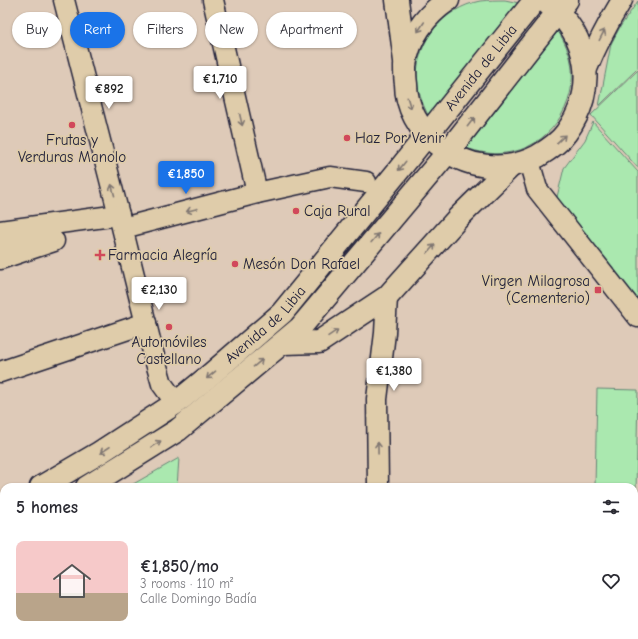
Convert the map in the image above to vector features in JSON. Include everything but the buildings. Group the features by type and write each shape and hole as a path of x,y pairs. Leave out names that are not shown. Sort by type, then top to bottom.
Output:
{"main road":[{"path":"397,0 405,66 406,91 413,115 427,136 447,153 467,162 488,167 520,163 549,150 570,128 578,115 585,94 586,71 584,55 578,39 556,4"},
{"path":"405,66 411,44 421,24 436,8 448,0"},
{"name":"Avenida de Libia","path":"48,483 99,453 176,403 210,376 282,313 427,136 535,0"},
{"name":"Avenida de Libia","path":"93,483 178,430 300,328 447,153 556,4"},
{"name":"Avenida de Libia","path":"283,343 319,342 387,297 458,218 520,163"}],"street":[{"path":"64,0 162,384 176,403"},
{"path":"213,0 257,193"},
{"path":"586,71 598,42 622,0"},
{"path":"520,163 538,189 638,317"},
{"path":"0,231 68,222 121,222 330,177 366,182"},
{"path":"0,268 55,250 68,222"},
{"path":"0,245 54,242 0,259"},
{"path":"378,483 377,399 385,333 387,297"},
{"path":"0,372 146,323"}],"green space":[{"path":"505,0 519,3 429,117 421,99 417,79 421,52 427,39 444,19 467,5 480,1"},
{"path":"638,1 638,68 599,106 611,44 620,27"},
{"path":"558,31 569,54 572,78 570,93 565,108 557,122 547,134 535,143 521,150 495,154 466,148"},
{"path":"638,70 638,168 591,115"},
{"path":"593,122 638,172 638,306 575,227 557,197 564,168 585,140"},
{"path":"597,389 638,390 636,483 595,483"},
{"path":"179,458 177,483 135,483"}],"place":[{"name":"Frutas y Verduras Manolo","path":"72,125"},
{"name":"Haz Por Venir","path":"347,138"},
{"name":"Caja Rural","path":"296,211"},
{"name":"Farmacia Alegría","path":"100,255"},
{"name":"Mesón Don Rafael","path":"235,264"},
{"name":"Virgen Milagrosa (Cementerio)","path":"598,290"},
{"name":"Automóviles Castellano","path":"169,327"}]}
